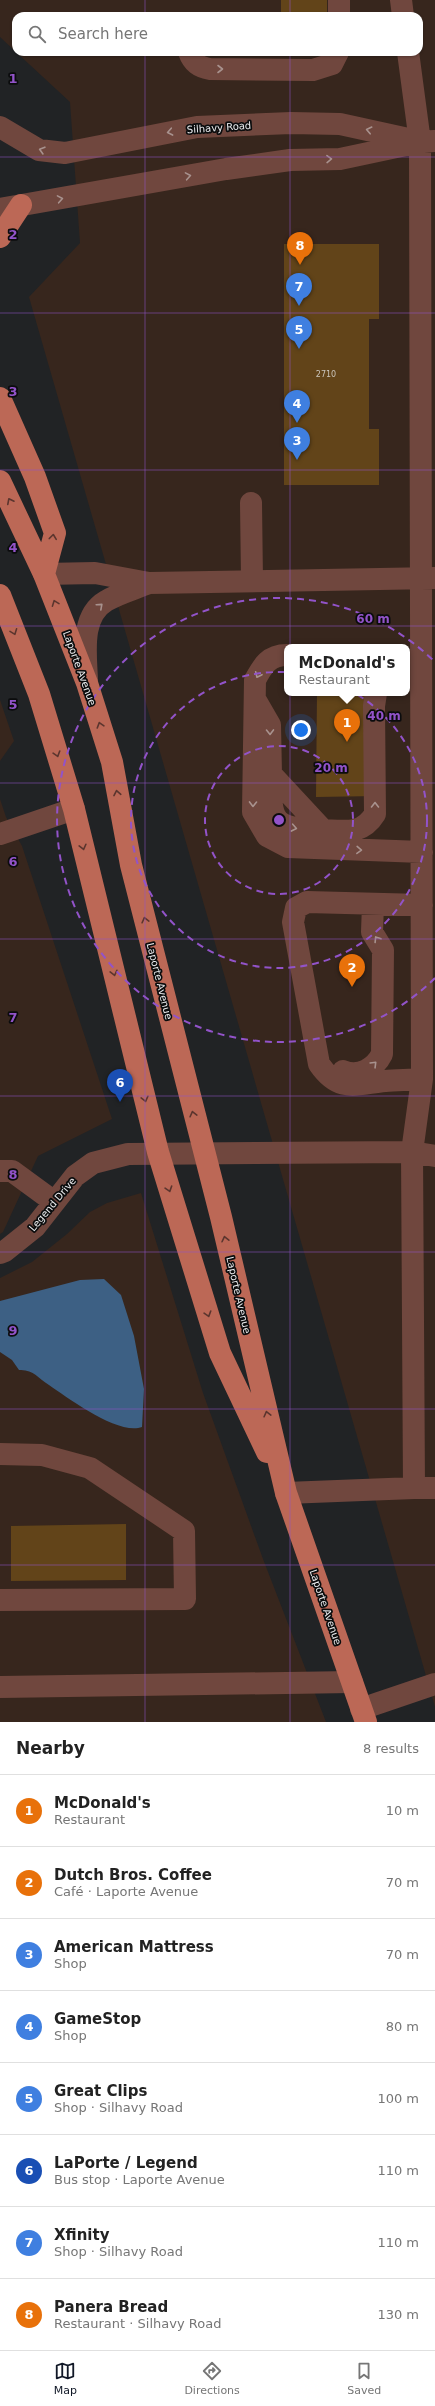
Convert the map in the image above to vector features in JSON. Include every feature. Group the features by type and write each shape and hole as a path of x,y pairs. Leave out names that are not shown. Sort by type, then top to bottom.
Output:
{"main road":[{"path":"0,237 21,205"},
{"path":"0,398 34,478 55,533 44,574"},
{"name":"Laporte Avenue","path":"0,481 44,574 87,683 112,762 131,864 202,1152 221,1218 286,1493 364,1716"},
{"name":"Laporte Avenue","path":"0,595 39,694 74,809 158,1152 220,1353 286,1493"}],"street":[{"path":"338,0 339,12"},
{"path":"401,0 402,12"},
{"path":"192,56 201,68 313,70 332,64 336,56"},
{"path":"409,56 428,141 429,578 415,657 427,858 422,905 422,1079 412,1152 414,1488"},
{"name":"Silhavy Road","path":"0,127 39,150 65,153 197,127 291,123 340,124 428,141"},
{"path":"0,209 276,162 340,159 428,141"},
{"path":"252,503 252,580"},
{"path":"44,574 95,573 149,583 429,578"},
{"path":"87,683 86,635 93,612 106,601 149,583"},
{"path":"284,655 277,655 264,663 255,680 253,812 267,836 288,848 427,858"},
{"path":"254,698 270,725 271,774 323,830 357,830 368,825 375,814 374,706 376,696"},
{"path":"0,834 74,809"},
{"path":"422,905 307,902 296,908 293,922 319,1064 333,1080 352,1086 385,1081 422,1079"},
{"path":"314,1036 326,1048 329,1059 335,1066 346,1072 368,1070 377,1064 382,1054 383,950 372,932 373,904"},
{"name":"Legend Drive","path":"0,1253 5,1251 35,1227 75,1176 93,1163 128,1154 158,1152 412,1152 435,1156"},
{"path":"0,1171 12,1171 54,1201"},
{"path":"0,1454 42,1455 90,1468 184,1532 185,1599 0,1600"},
{"path":"286,1493 435,1488"},
{"path":"0,1687 352,1682"},
{"path":"364,1716 435,1684"}],"shaded area":[{"path":"0,0 435,0 435,1707 29,297 80,243 70,102 20,56 423,56 423,12 12,12 12,48 0,37"},
{"path":"0,700 14,741 0,761"},
{"path":"0,799 6,817 22,846 112,1119 38,1156 3,1232 0,1234"},
{"path":"141,1193 203,1393 263,1559 326,1722 0,1722 0,1278 32,1262 67,1234 90,1212 107,1203"}],"water":[{"path":"104,1279 121,1295 134,1336 144,1389 142,1427 132,1428 120,1426 107,1421 68,1398 32,1372 19,1370 12,1360 0,1352 0,1301 80,1280"}],"building":[{"path":"281,0 327,0 327,12 281,12"},
{"path":"284,244 379,244 379,319 369,319 369,429 379,429 379,485 284,485"},
{"path":"317,696 378,696 378,796 316,797"},
{"path":"126,1524 126,1580 11,1581 11,1526"}],"place":[{"name":"Panera Bread","path":"300,265"},
{"name":"Xfinity","path":"299,306"},
{"name":"Great Clips","path":"299,349"},
{"name":"GameStop","path":"297,423"},
{"name":"American Mattress","path":"297,460"},
{"name":"McDonald's","path":"347,742"},
{"name":"Dutch Bros. Coffee","path":"352,987"},
{"name":"LaPorte / Legend","path":"120,1102"}]}
